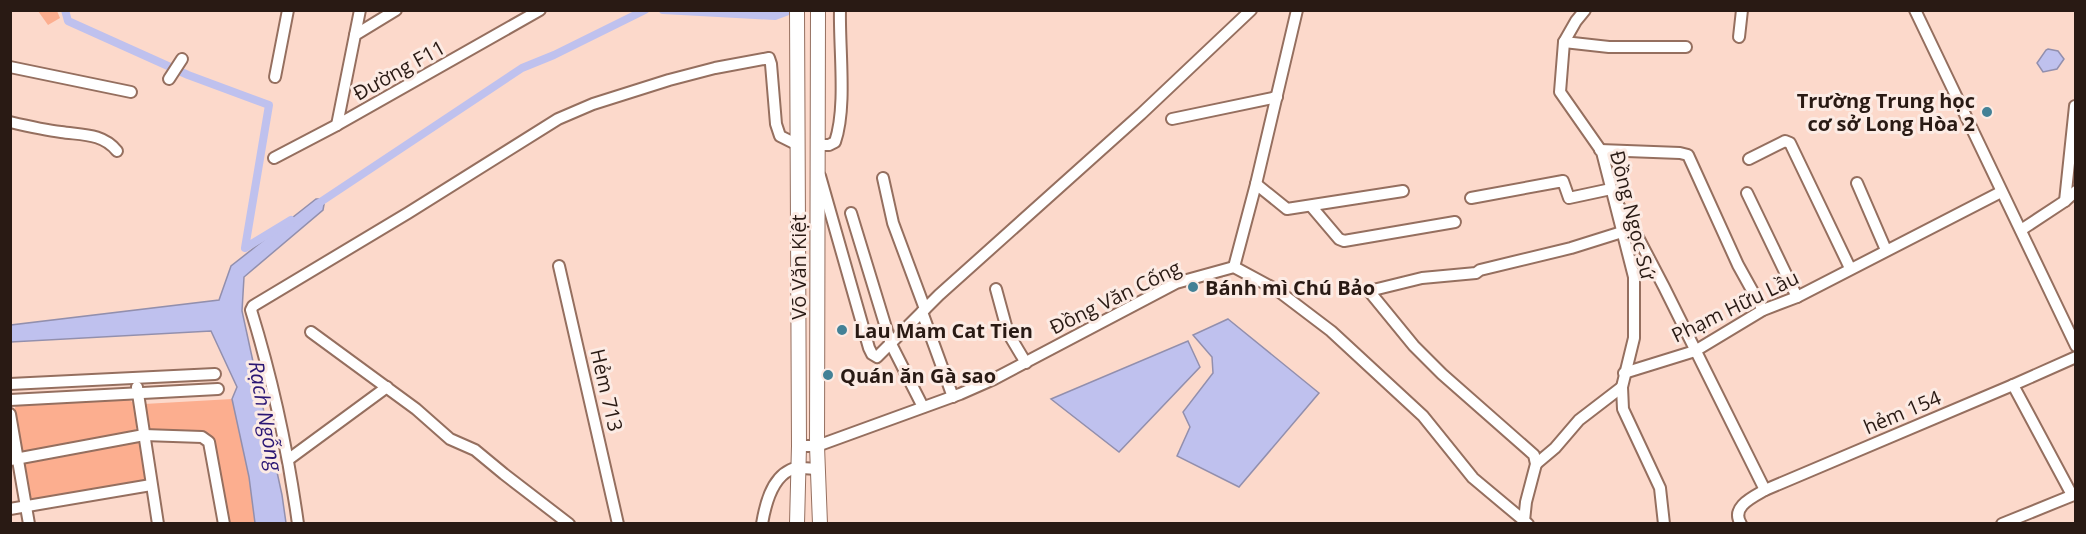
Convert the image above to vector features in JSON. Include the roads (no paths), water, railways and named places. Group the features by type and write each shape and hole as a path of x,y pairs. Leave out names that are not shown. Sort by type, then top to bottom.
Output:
{"main road":[{"name":"Võ Văn Kiệt","path":"797,10 799,446 797,524"},
{"name":"Võ Văn Kiệt","path":"818,10 817,446 820,524"}],"street":[{"path":"275,77 288,10"},
{"path":"337,125 360,10"},
{"path":"355,35 396,10"},
{"name":"Đường F11","path":"274,158 540,10"},
{"path":"818,145 835,142 838,132 841,92 840,10"},
{"path":"818,166 869,348 877,357 923,311 1141,114 1251,10"},
{"path":"1297,10 1234,267 1277,290 1331,331 1423,416 1473,478 1526,522"},
{"name":"Đồng Ngọc Sứ","path":"1585,10 1564,42 1560,92 1600,150 1634,277 1634,338 1624,373"},
{"path":"1739,37 1742,10"},
{"path":"1915,10 2076,346"},
{"path":"1564,42 1609,46 1686,47"},
{"path":"298,524 289,459 268,367 251,310 253,306 418,207 558,119 593,104 669,80 715,68 769,58 780,136 798,145"},
{"path":"169,79 182,59"},
{"path":"10,67 131,92"},
{"path":"1172,119 1277,97"},
{"path":"2065,201 2075,106"},
{"path":"10,122 61,132 85,133 108,142 117,151"},
{"path":"1749,159 1785,141 1790,143 1850,268"},
{"path":"1600,150 1685,153 1688,155 1704,188 1708,204 1763,310"},
{"path":"883,178 893,223 953,397"},
{"path":"1471,198 1563,181 1569,198 1611,189"},
{"path":"1857,183 1886,250"},
{"path":"1256,184 1287,209 1403,190"},
{"path":"2021,230 2076,191"},
{"name":"Phạm Hữu Lầu","path":"1624,373 1695,351 1763,310 1797,297 2001,192"},
{"path":"1747,193 1797,297"},
{"path":"1614,202 1631,224 1765,490"},
{"path":"1311,206 1339,240 1344,241 1455,222"},
{"path":"851,213 891,344 923,407"},
{"path":"1526,522 1526,502 1536,464 1534,455 1442,374 1414,346 1369,291 1422,278 1476,273 1480,270 1571,248 1622,231"},
{"name":"Hẻm 713","path":"559,266 618,524"},
{"name":"Đồng Văn Cống","path":"817,446 994,380 1176,283 1234,267"},
{"path":"996,289 1008,333 1026,363"},
{"path":"311,332 416,409 450,439 468,446 569,524"},
{"name":"hẻm 154","path":"1741,524 1738,515 1744,502 1765,490 2076,357"},
{"path":"1624,373 1623,409 1660,488 1664,524"},
{"path":"10,384 215,374"},
{"path":"136,378 158,524"},
{"path":"2002,524 2074,495 2013,385"},
{"path":"289,459 387,387"},
{"path":"1536,464 1555,448 1579,420 1622,387"},
{"path":"10,400 218,389"},
{"path":"10,414 14,459 29,524"},
{"path":"14,459 144,435 202,437 209,441 224,524"},
{"path":"799,446 817,446"},
{"path":"762,524 773,487 782,475 797,468 818,469"},
{"path":"10,508 151,484"}],"water":[{"path":"2048,49 2058,51 2064,59 2057,69 2043,72 2037,63"},
{"path":"316,199 325,199 323,210 244,277 242,311 286,523 255,523 249,477 232,399 237,387 211,331 11,342 11,325 219,300 231,266"},
{"path":"1228,319 1319,393 1239,487 1177,456 1190,427 1183,412 1213,373 1212,357 1193,335"},
{"path":"1188,341 1200,367 1119,452 1051,399"}],"waterway":[{"path":"65,10 68,21 188,75 269,105 245,248 291,220"},
{"path":"319,203 522,68 554,55 645,10"},
{"path":"663,10 775,16 791,10"}],"place":[{"name":"Trường Trung học cơ sở Long Hòa 2","path":"1987,112"},
{"name":"Bánh mì Chú Bảo","path":"1193,287"},
{"name":"Lau Mam Cat Tien","path":"842,330"},
{"name":"Quán ăn Gà sao","path":"828,375"}],"water label":[{"name":"Rạch Ngỗng","path":"266,416"}]}
